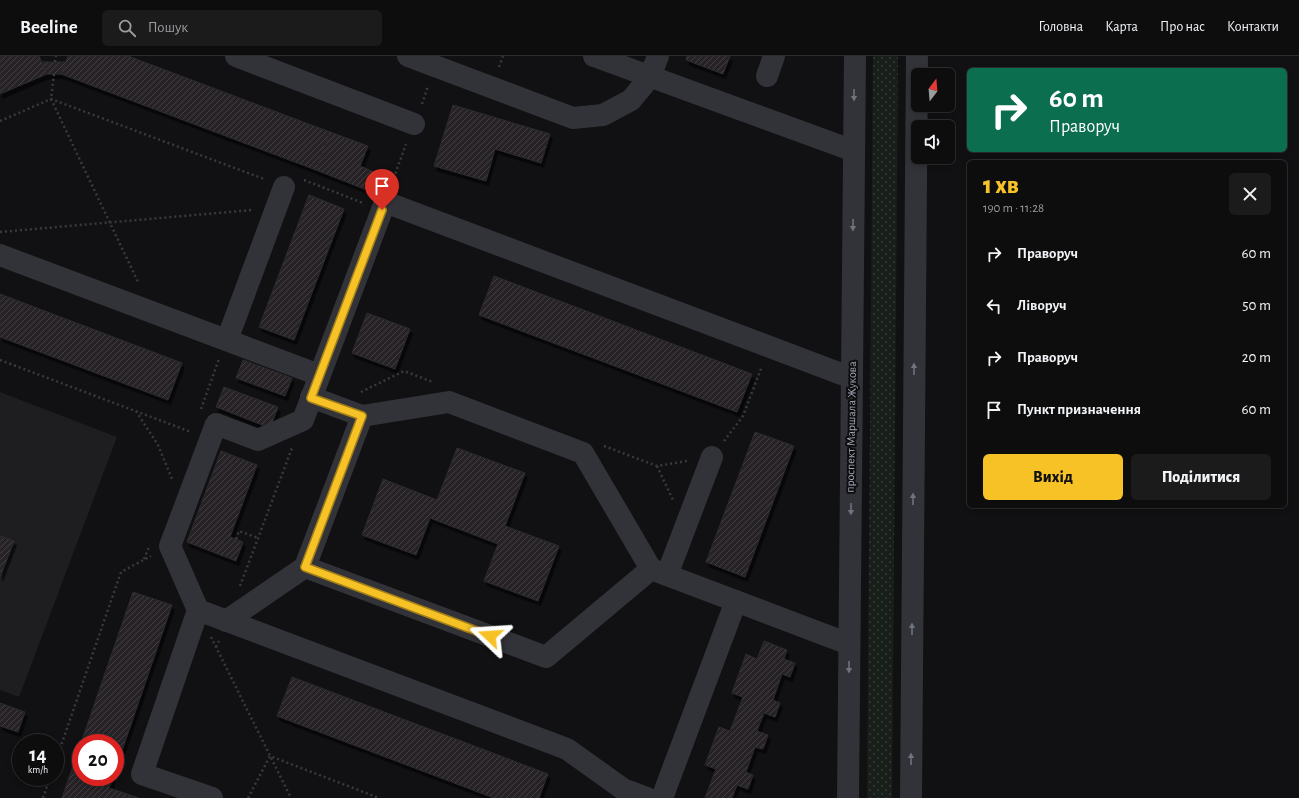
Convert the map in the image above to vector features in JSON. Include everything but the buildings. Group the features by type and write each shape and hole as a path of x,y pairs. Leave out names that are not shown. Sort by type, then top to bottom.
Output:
{"street":[{"path":"236,56 414,124"},
{"path":"408,56 573,118 603,115 631,100 650,77 658,56"},
{"path":"594,56 854,151"},
{"name":"проспект Маршала Жукова","path":"848,798 854,56"},
{"path":"911,798 917,56"},
{"path":"226,340 277,207 294,184"},
{"path":"212,798 142,774 198,610 170,546 216,424 258,440 302,420 385,202 852,378"},
{"path":"0,255 319,375"},
{"path":"311,398 362,416 449,402 583,453 659,572 849,644"},
{"path":"226,621 305,567 362,416"},
{"path":"305,567 546,658 659,572 685,528 712,457"},
{"path":"662,798 736,601"},
{"path":"198,610 566,749 622,794 647,798"}],"path":[{"path":"55,62 56,56"},
{"path":"54,74 51,99 152,312"},
{"path":"0,122 51,99 294,184 382,210"},
{"path":"0,232 277,207"},
{"path":"685,528 657,466 712,457 743,416 769,347"},
{"path":"0,360 210,439"},
{"path":"136,411 158,445 173,482"},
{"path":"239,586 302,420"},
{"path":"236,539 239,531 258,538"},
{"path":"64,737 121,572 170,546"},
{"path":"198,610 291,798"},
{"path":"248,798 270,756"},
{"path":"270,756 379,798"},
{"path":"43,798 47,786"}],"shaded area":[{"path":"873,56 898,56 892,798 867,798"},
{"path":"0,392 117,437 19,697 0,690"}],"route":[{"path":"382,210 311,398 362,416 305,567 490,636"}]}
